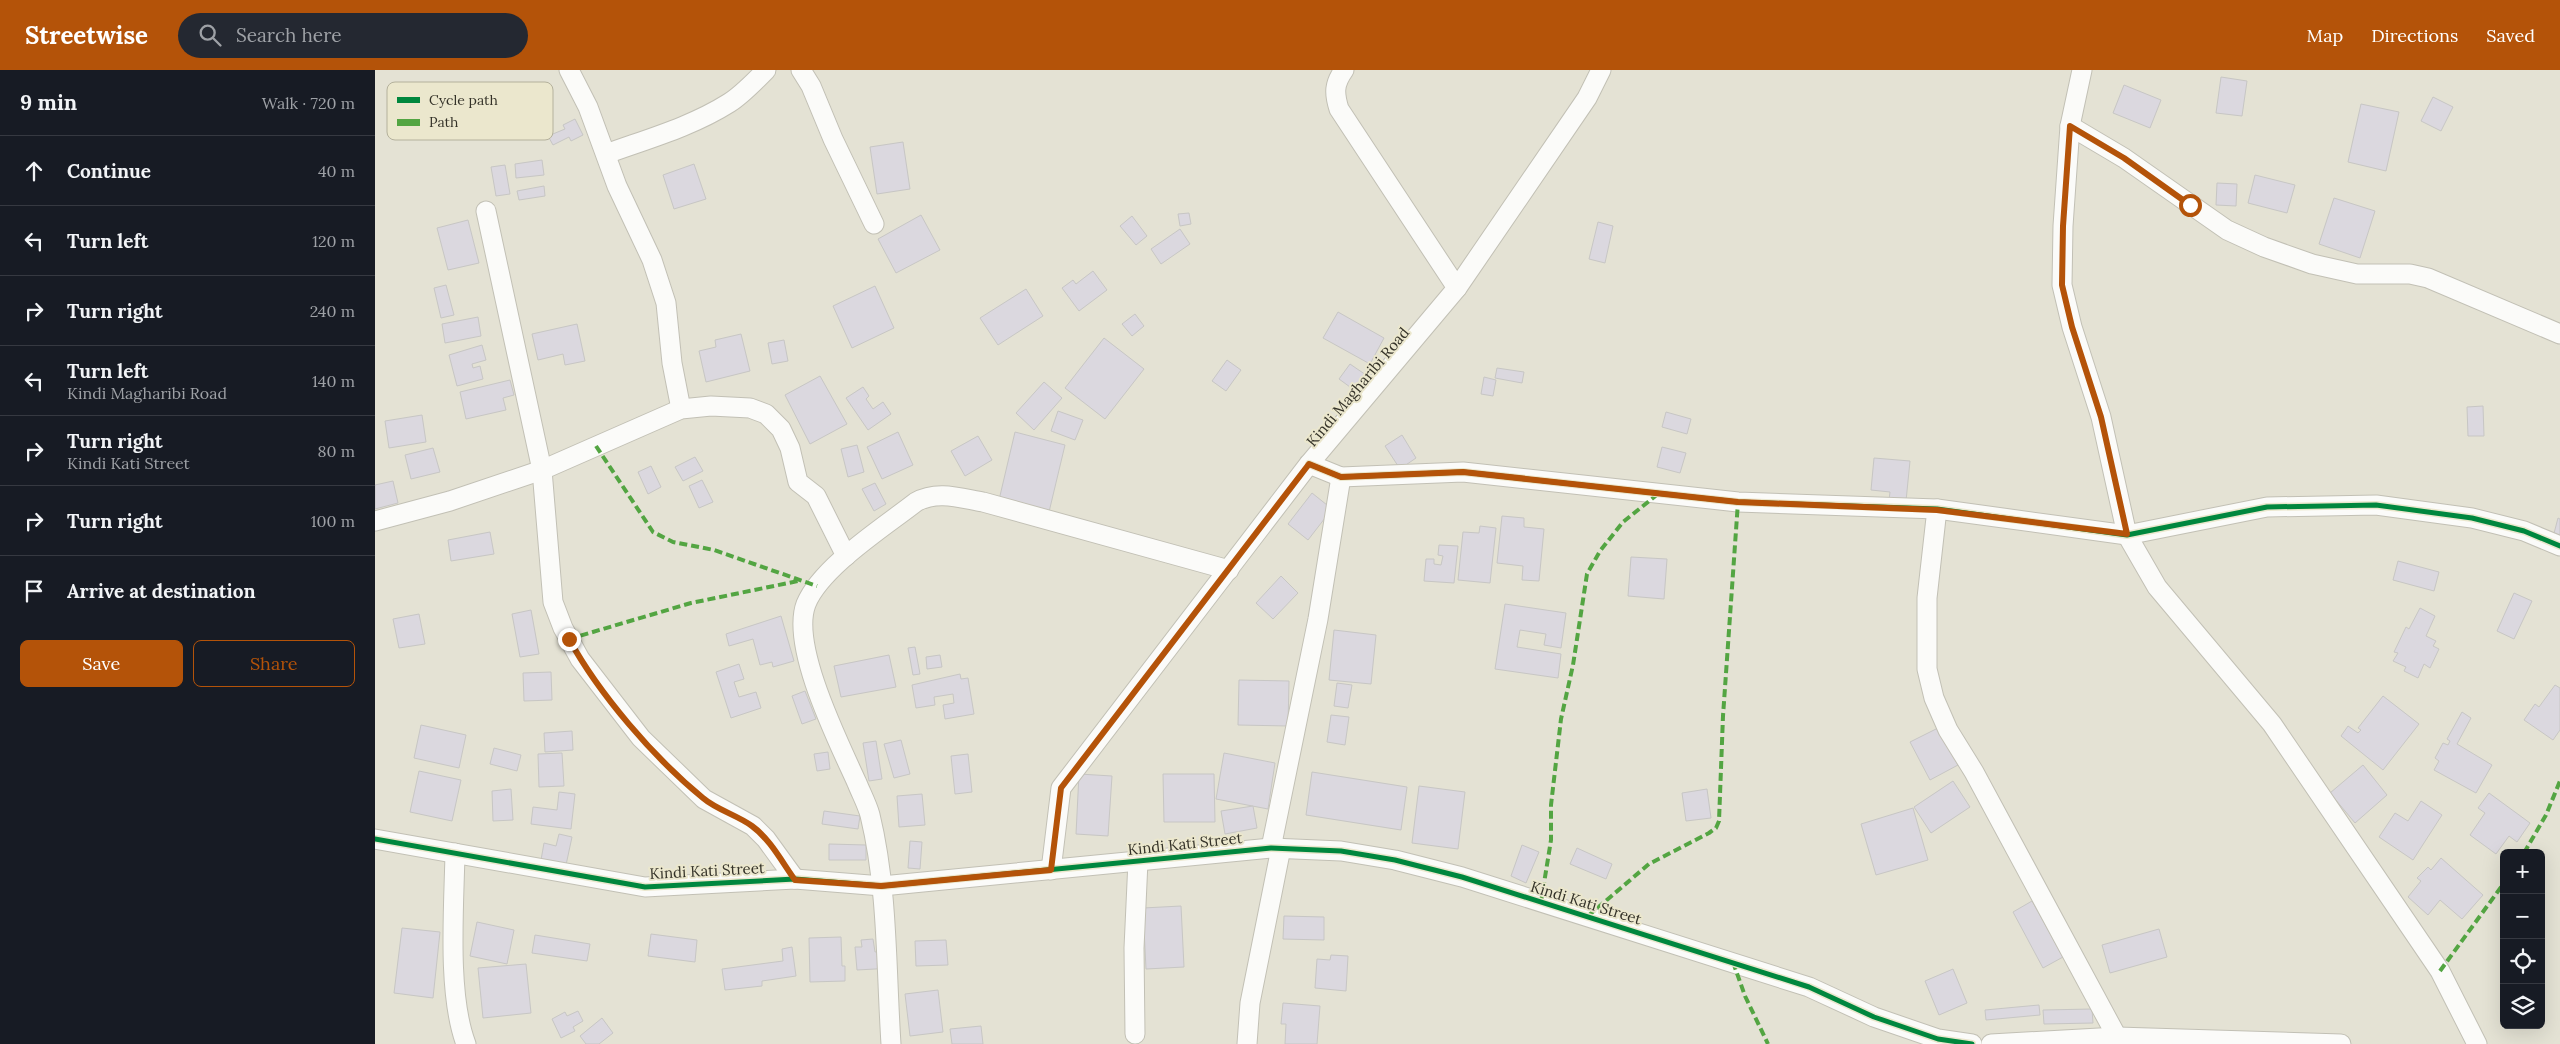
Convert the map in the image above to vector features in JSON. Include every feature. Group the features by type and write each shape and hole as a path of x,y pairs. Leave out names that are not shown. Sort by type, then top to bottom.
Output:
{"street":[{"path":"569,70 588,106 617,186 652,260 667,303 673,363 681,410"},
{"path":"606,154 677,129 711,113 730,103 767,70"},
{"path":"801,70 874,224"},
{"path":"1344,70 1335,86 1334,94 1339,109 1457,288"},
{"name":"Kindi Magharibi Road","path":"1051,870 1061,788 1309,464 1457,288 1587,98 1601,70"},
{"path":"2082,70 2070,126 2063,226 2062,285 2072,327 2101,417 2127,534 2157,587 2271,724 2440,971 2477,1044"},
{"path":"2070,126 2124,158 2227,230 2263,247 2312,264 2357,274 2410,274 2428,278 2457,288 2560,334"},
{"path":"486,211 542,470 553,602 563,628 580,659 641,738 704,799 753,826 766,839 795,880"},
{"path":"375,521 450,501 542,470 681,410 711,406 750,408 759,410 776,422 790,448 798,482 816,496 845,556"},
{"path":"1309,464 1341,477 1463,472 1738,502 1937,510 2127,534 2267,507 2376,505 2472,518 2524,531 2560,546"},
{"path":"1247,1044 1253,985 1318,620 1341,477"},
{"path":"891,1044 881,886 869,813 821,701 802,628 806,605 817,586 845,556 916,502 927,496 943,495 983,502 1229,570"},
{"path":"1937,510 1927,598 1927,670 1934,698 1948,730 1978,780 2117,1037"},
{"name":"Kindi Kati Street","path":"375,839 645,887 795,880 881,886 1276,848 1341,851 1395,860 1462,877 1809,987 1874,1017 1938,1040 1972,1044"},
{"path":"455,853 453,936 457,997 462,1034 466,1044"},
{"path":"1135,1034 1134,948 1139,861"},
{"path":"1991,1044 2092,1041 2117,1037 2211,1042 2341,1044"}],"building":[{"path":"2221,77 2247,81 2242,116 2216,113"},
{"path":"2124,85 2161,100 2150,128 2113,113"},
{"path":"2433,97 2453,107 2441,131 2421,121"},
{"path":"2361,104 2399,112 2386,171 2348,162"},
{"path":"575,119 583,135 571,141 569,137 553,145 550,140 553,140 553,134 565,129 563,125"},
{"path":"903,142 910,189 877,194 870,147"},
{"path":"542,160 544,175 516,178 515,164"},
{"path":"694,164 706,199 674,209 663,175"},
{"path":"505,165 510,194 496,196 491,167"},
{"path":"2255,175 2295,185 2287,213 2248,203"},
{"path":"2217,183 2237,184 2236,206 2216,205"},
{"path":"544,186 545,196 519,200 517,191"},
{"path":"2334,198 2375,211 2360,258 2319,244"},
{"path":"1189,213 1191,224 1180,226 1178,214"},
{"path":"921,215 940,250 896,273 878,239"},
{"path":"1132,216 1147,236 1136,245 1120,226"},
{"path":"468,220 479,263 448,270 437,228"},
{"path":"1598,222 1613,226 1605,263 1589,259"},
{"path":"1180,229 1190,244 1161,264 1151,249"},
{"path":"1093,271 1107,290 1079,311 1062,288 1073,280 1076,284"},
{"path":"446,285 454,315 441,318 434,288"},
{"path":"875,286 894,328 852,348 833,306"},
{"path":"1026,289 1043,316 998,345 980,318"},
{"path":"1338,312 1384,338 1370,364 1323,338"},
{"path":"1135,314 1144,326 1132,336 1122,324"},
{"path":"478,317 481,336 445,343 442,324"},
{"path":"577,324 585,361 565,365 563,354 538,360 532,334"},
{"path":"741,334 750,371 706,382 699,351 716,347 715,340"},
{"path":"1104,338 1144,369 1105,419 1065,388"},
{"path":"784,340 788,361 772,364 768,343"},
{"path":"482,345 486,360 472,364 473,368 480,366 483,379 457,386 449,355"},
{"path":"1227,360 1241,370 1226,391 1212,381"},
{"path":"1375,362 1382,366 1361,395 1339,379 1350,364 1366,375"},
{"path":"1497,368 1524,372 1522,383 1495,378"},
{"path":"820,376 847,424 810,444 785,395"},
{"path":"1484,377 1496,380 1493,396 1481,394"},
{"path":"510,380 514,395 503,398 506,410 466,419 460,392"},
{"path":"1044,382 1062,398 1034,430 1016,413"},
{"path":"863,387 869,396 866,399 873,409 883,402 891,414 868,430 846,398"},
{"path":"2483,406 2484,436 2468,436 2467,407"},
{"path":"1058,411 1083,420 1075,440 1051,431"},
{"path":"1666,412 1691,419 1687,434 1662,427"},
{"path":"422,415 426,442 389,448 385,421"},
{"path":"898,432 913,465 882,479 867,447"},
{"path":"1015,432 1065,445 1049,512 999,500"},
{"path":"1402,435 1416,458 1400,469 1385,446"},
{"path":"978,436 992,460 965,476 951,451"},
{"path":"857,445 864,472 848,477 841,449"},
{"path":"1662,447 1686,453 1680,473 1657,467"},
{"path":"433,448 440,472 411,479 405,455"},
{"path":"695,457 703,471 683,481 675,467"},
{"path":"1874,458 1910,461 1906,501 1889,500 1890,492 1871,490"},
{"path":"651,466 661,487 648,494 638,472"},
{"path":"702,480 713,502 699,508 689,486"},
{"path":"393,481 398,503 375,509 375,485"},
{"path":"875,483 886,504 874,511 862,489"},
{"path":"1312,493 1332,509 1308,540 1288,524"},
{"path":"1502,516 1524,518 1524,527 1544,529 1539,581 1522,580 1523,566 1497,563"},
{"path":"2558,518 2560,519 2560,544 2552,541"},
{"path":"1480,526 1496,528 1490,583 1458,580 1463,532 1479,533"},
{"path":"490,532 494,554 451,561 448,540"},
{"path":"1439,545 1458,546 1454,583 1424,581 1426,559 1434,559 1434,564 1441,565 1443,556 1438,555"},
{"path":"1631,557 1667,559 1664,599 1628,596"},
{"path":"2398,561 2439,572 2434,591 2393,580"},
{"path":"1281,576 1298,593 1273,619 1256,603"},
{"path":"2514,593 2532,601 2514,639 2497,631"},
{"path":"1505,604 1566,613 1561,648 1544,645 1546,634 1520,630 1517,647 1561,654 1558,678 1495,669"},
{"path":"2420,608 2435,616 2426,636 2436,641 2433,646 2439,649 2430,668 2424,664 2418,678 2404,671 2406,667 2393,661 2398,653 2394,652 2406,627 2409,629"},
{"path":"531,610 539,654 520,657 512,614"},
{"path":"419,614 425,644 399,648 393,619"},
{"path":"781,616 794,661 773,667 772,662 760,665 753,639 729,646 726,634"},
{"path":"1334,630 1376,635 1371,684 1329,680"},
{"path":"915,647 920,674 913,675 908,648"},
{"path":"889,655 896,687 841,697 834,666"},
{"path":"940,655 942,667 927,669 926,657"},
{"path":"739,664 744,679 734,682 739,697 756,692 761,708 731,718 716,672"},
{"path":"551,672 552,700 524,701 523,673"},
{"path":"960,674 961,679 968,678 974,714 945,719 943,705 954,703 953,694 934,697 935,705 916,708 912,685"},
{"path":"1239,680 1289,681 1288,726 1238,725"},
{"path":"1337,683 1352,685 1348,708 1334,706"},
{"path":"2555,685 2560,688 2560,730 2553,740 2524,720 2535,704 2539,707"},
{"path":"805,691 816,719 802,724 792,696"},
{"path":"2383,696 2419,724 2383,770 2341,736 2348,726 2358,733 2361,730 2358,728"},
{"path":"2462,712 2471,718 2457,744 2492,765 2476,793 2434,770 2439,761 2435,758 2443,743 2448,745 2450,741 2447,739"},
{"path":"1331,715 1349,717 1345,745 1327,742"},
{"path":"421,725 466,735 459,768 414,758"},
{"path":"1938,728 1958,765 1930,780 1910,742"},
{"path":"572,731 573,750 545,752 544,733"},
{"path":"901,740 910,774 894,778 884,744"},
{"path":"876,741 882,779 869,781 863,743"},
{"path":"494,748 521,755 517,771 490,764"},
{"path":"828,752 830,769 817,771 814,754"},
{"path":"562,753 564,786 539,787 538,754"},
{"path":"1224,753 1275,763 1268,809 1216,799"},
{"path":"968,754 972,792 955,794 951,756"},
{"path":"2363,765 2387,795 2355,823 2330,793"},
{"path":"419,771 461,780 452,821 410,812"},
{"path":"1312,772 1407,787 1401,830 1306,815"},
{"path":"1079,774 1112,776 1108,836 1076,834"},
{"path":"1163,774 1214,774 1215,822 1164,822"},
{"path":"1953,781 1970,807 1931,833 1914,807"},
{"path":"1419,786 1465,792 1458,849 1412,843"},
{"path":"511,789 513,820 493,821 492,791"},
{"path":"1707,789 1711,818 1686,821 1682,793"},
{"path":"559,792 575,794 571,829 531,824 533,807 557,810"},
{"path":"2489,793 2530,823 2517,842 2509,836 2496,854 2470,835 2485,813 2478,808"},
{"path":"922,794 925,825 899,827 897,796"},
{"path":"2421,801 2442,815 2413,860 2379,837 2395,813 2408,821"},
{"path":"1253,806 1257,828 1225,834 1221,811"},
{"path":"1913,808 1928,860 1876,875 1861,824"},
{"path":"824,811 860,816 858,829 822,824"},
{"path":"559,834 572,837 566,865 541,860 544,843 556,846"},
{"path":"910,841 922,842 920,869 908,868"},
{"path":"829,844 866,845 866,860 829,860"},
{"path":"1522,845 1539,852 1526,883 1511,876"},
{"path":"1577,848 1612,864 1606,879 1570,864"},
{"path":"2441,858 2483,895 2462,919 2440,900 2428,915 2408,897 2421,881 2417,878 2428,867 2431,870"},
{"path":"2032,901 2063,957 2043,968 2013,912"},
{"path":"1181,906 1184,967 1146,969 1143,908"},
{"path":"1284,916 1324,917 1324,940 1283,939"},
{"path":"477,922 514,930 507,964 470,956"},
{"path":"402,928 440,932 433,998 394,993"},
{"path":"2159,929 2167,957 2110,973 2102,945"},
{"path":"651,934 697,940 695,962 648,956"},
{"path":"535,935 590,944 587,961 532,953"},
{"path":"841,937 842,966 845,966 845,981 810,982 809,938"},
{"path":"873,939 875,952 891,950 893,968 857,970 855,947 862,947 861,940"},
{"path":"946,940 948,965 916,966 915,941"},
{"path":"792,947 796,976 762,981 762,986 725,990 722,969 783,961 782,949"},
{"path":"1331,955 1348,956 1346,991 1315,988 1317,959 1330,960"},
{"path":"526,964 531,1013 483,1018 478,968"},
{"path":"1953,969 1967,1003 1939,1015 1925,981"},
{"path":"938,990 943,1032 910,1036 905,994"},
{"path":"1283,1003 1320,1006 1317,1044 1285,1044 1286,1024 1281,1024"},
{"path":"2039,1005 2040,1015 1986,1020 1985,1010"},
{"path":"2092,1009 2093,1023 2044,1024 2043,1010"},
{"path":"578,1011 583,1021 573,1027 575,1031 561,1038 552,1019 565,1012 567,1016"},
{"path":"602,1018 613,1033 599,1044 586,1044 580,1036"},
{"path":"981,1026 983,1044 952,1044 950,1029"}],"marked path":[{"path":"596,446 653,532 673,542 714,550 817,586"},
{"path":"1541,902 1551,840 1551,805 1561,719 1573,665 1587,574 1600,551 1623,522 1658,494"},
{"path":"1588,916 1649,864 1709,833 1716,828 1719,821 1723,716 1738,502"},
{"path":"569,639 691,603 798,581"},
{"path":"2526,849 2546,815 2560,781"},
{"path":"2440,971 2500,888"},
{"path":"1733,962 1745,996 1768,1044"}],"cycle path":[{"path":"1309,464 1341,477 1463,472 1738,502 1937,509 2127,535 2267,507 2376,505 2472,518 2524,531 2560,546"},
{"path":"375,839 645,887 795,879 882,886 1271,848 1341,851 1395,860 1462,877 1809,987 1874,1017 1938,1039 1972,1044"}],"route":[{"path":"569,639 580,659 641,738 704,799 753,826 766,839 795,880 881,886 1051,870 1061,788 1164,657 1309,464 1341,477 1463,472 1738,502 1937,510 2127,534 2101,417 2072,327 2062,285 2063,226 2070,126 2124,158 2190,205"}]}
